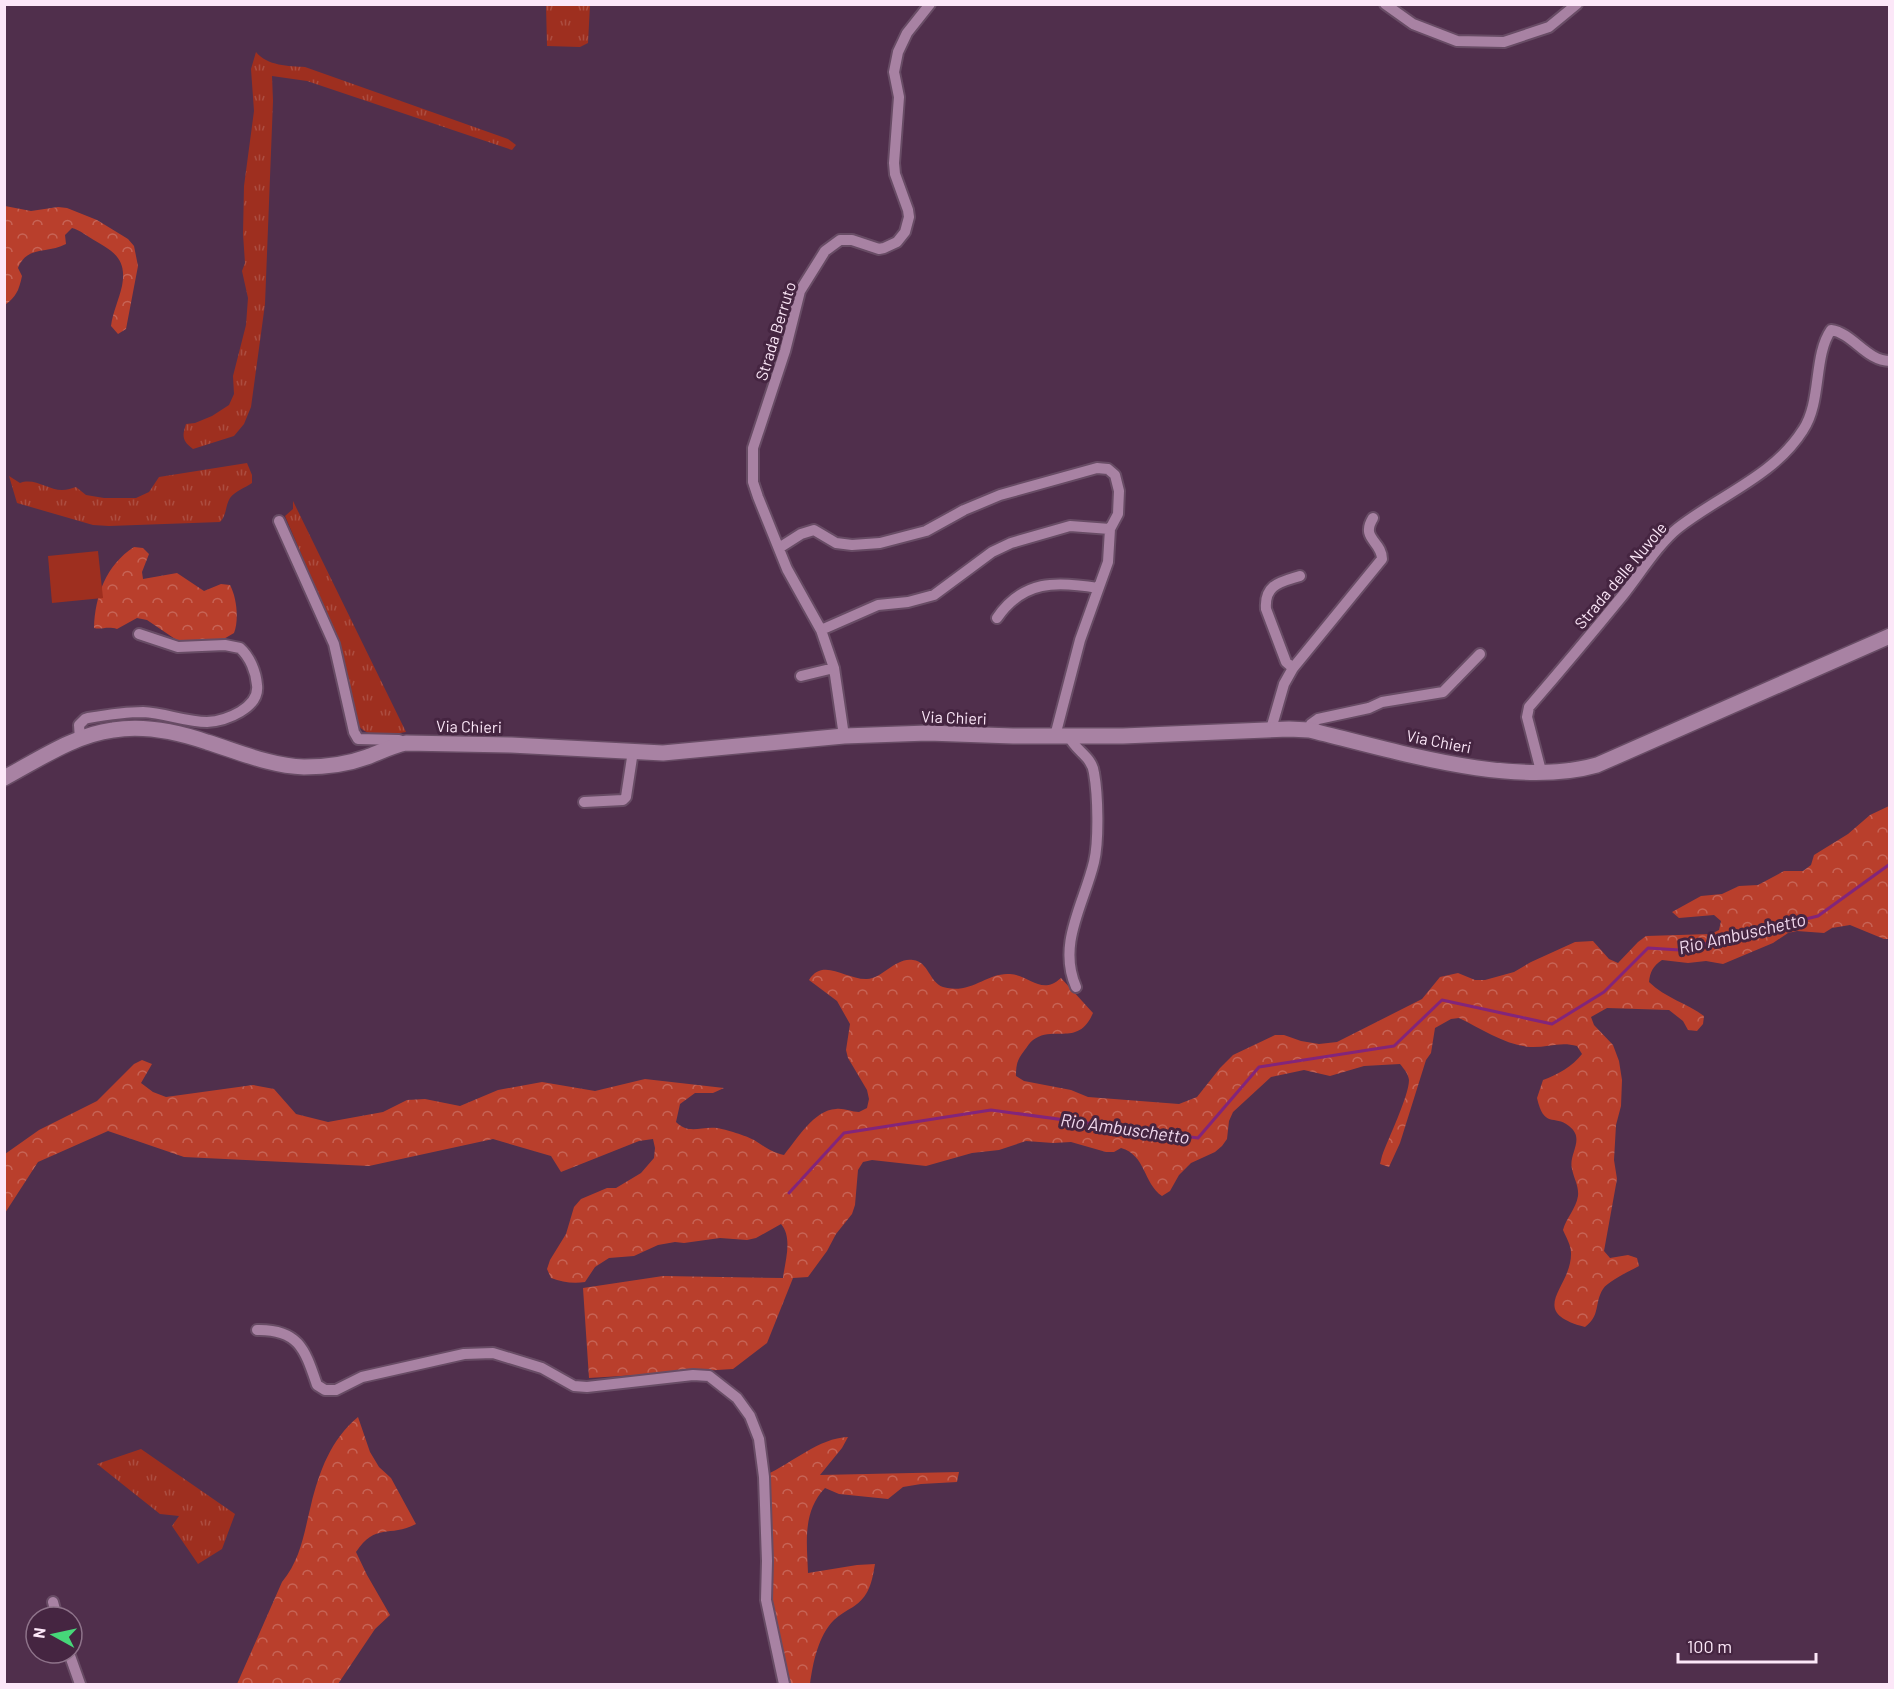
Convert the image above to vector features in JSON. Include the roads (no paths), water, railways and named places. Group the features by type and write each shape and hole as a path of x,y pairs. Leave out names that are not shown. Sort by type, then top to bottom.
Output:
{"street":[{"name":"Strada Berruto","path":"844,736 834,668 821,630 787,569 753,482 753,448 785,351 800,291 825,250 840,240 852,240 879,249 897,242 905,231 909,217 908,210 895,174 894,163 899,97 894,72 898,52 907,33 930,4"},
{"path":"1385,4 1413,24 1457,41 1504,42 1549,27 1577,4"},
{"name":"Strada delle Nuvole","path":"1541,771 1527,717 1529,707 1678,529 1733,493 1783,456 1804,429 1814,402 1827,335 1831,330 1839,331 1876,358 1890,361"},
{"path":"779,548 801,534 814,530 836,543 852,545 880,543 926,531 964,510 999,495 1097,468 1107,469 1115,475 1119,490 1118,514 1110,529 1108,562 1080,640 1062,736 1091,762 1094,773 1096,815 1094,859 1069,944 1070,972 1076,987"},
{"path":"1271,729 1284,684 1293,668 1380,564 1383,555 1368,530 1373,518"},
{"path":"279,521 334,644 354,732 358,739 399,740 406,743"},
{"path":"821,630 878,605 908,602 934,595 992,552 1011,543 1070,526 1110,529"},
{"path":"1293,668 1286,662 1266,609 1265,600 1268,591 1277,584 1300,576"},
{"path":"997,618 1004,607 1021,592 1030,588 1078,585 1098,588"},
{"path":"80,739 79,725 84,718 146,712 207,722 231,716 253,702 258,689 256,673 240,648 225,645 178,647 139,634"},
{"name":"Via Chieri","path":"4,778 80,739 113,730 148,729 203,740 273,763 304,767 339,764 406,743 511,745 663,753 844,736 949,733 990,736 1169,735 1271,729 1309,730 1440,761 1501,771 1577,771 1597,765 1890,636"},
{"path":"1309,730 1311,724 1318,719 1369,708 1383,702 1443,692 1480,654"},
{"path":"801,676 834,668"},
{"path":"584,802 623,800 626,796 633,751"},
{"path":"257,1330 271,1329 296,1339 306,1352 317,1385 325,1390 336,1390 362,1377 464,1354 493,1353 542,1368 574,1386 587,1387 709,1376 737,1398 750,1416 759,1439 764,1477 766,1600 784,1684"},
{"path":"73,1665 80,1684"}],"waterway":[{"name":"Rio Ambuschetto","path":"789,1193 844,1133 991,1110 1198,1138 1259,1067 1394,1046 1442,1000 1552,1024 1604,992 1648,948 1680,950 1818,916 1890,864"}]}
